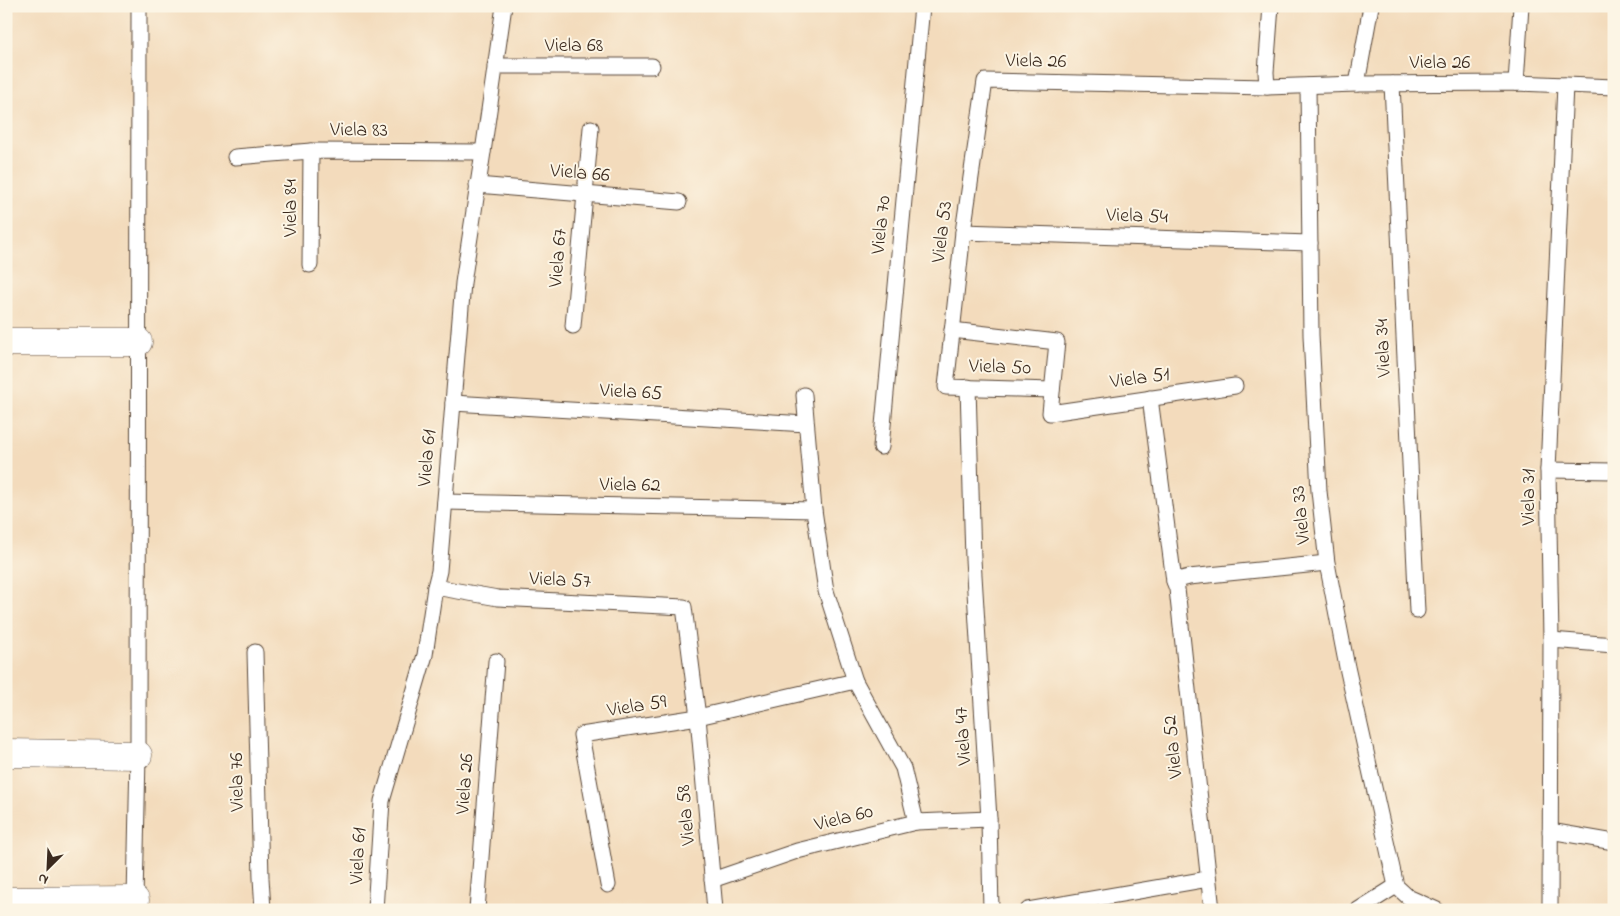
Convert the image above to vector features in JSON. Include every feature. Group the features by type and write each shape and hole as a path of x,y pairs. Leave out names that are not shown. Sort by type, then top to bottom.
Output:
{"street":[{"path":"6,342 138,342"},
{"path":"6,753 138,755"},
{"path":"6,901 122,903"}],"lane":[{"path":"122,903 138,755 139,6"},
{"name":"Viela 61","path":"376,910 382,800 425,654 439,571 463,283 504,6"},
{"name":"Viela 70","path":"881,447 922,6"},
{"path":"1267,80 1271,6"},
{"path":"1358,84 1371,6"},
{"path":"1516,83 1521,6"},
{"name":"Viela 68","path":"495,66 652,66"},
{"name":"Viela 26","path":"985,81 1267,80 1308,86 1516,83 1614,87"},
{"name":"Viela 53","path":"946,387 963,232 985,81"},
{"name":"Viela 34","path":"1392,84 1417,611"},
{"name":"Viela 31","path":"1550,910 1551,640 1548,470 1565,85"},
{"name":"Viela 33","path":"1308,86 1311,335 1319,491 1328,563 1347,667 1396,886"},
{"name":"Viela 67","path":"573,326 590,128"},
{"name":"Viela 83","path":"235,157 311,150 483,152"},
{"name":"Viela 84","path":"310,265 311,150"},
{"name":"Viela 66","path":"477,185 679,202"},
{"name":"Viela 54","path":"963,232 1310,243"},
{"path":"952,330 1057,342 1052,390"},
{"name":"Viela 51","path":"1052,390 1050,413 1235,386"},
{"name":"Viela 50","path":"946,387 1052,390"},
{"name":"Viela 47","path":"968,387 973,559 989,819 991,910"},
{"path":"804,395 814,510 826,591 855,681 903,768 916,822"},
{"name":"Viela 52","path":"1150,398 1178,599 1212,910"},
{"name":"Viela 65","path":"453,403 806,424"},
{"path":"1548,470 1614,471"},
{"name":"Viela 62","path":"444,502 814,510"},
{"path":"1174,581 1189,577 1328,563"},
{"name":"Viela 57","path":"435,587 498,598 684,608"},
{"name":"Viela 58","path":"684,608 698,717 715,910"},
{"path":"1551,640 1614,645"},
{"name":"Viela 76","path":"256,652 263,910"},
{"name":"Viela 26","path":"477,910 496,661"},
{"name":"Viela 59","path":"608,885 581,735 698,717 855,681"},
{"name":"Viela 60","path":"712,880 797,851 916,822 989,819"},
{"path":"1550,831 1614,842"},
{"path":"1028,910 1208,879"},
{"path":"1358,910 1396,886 1408,897 1438,910"}]}
